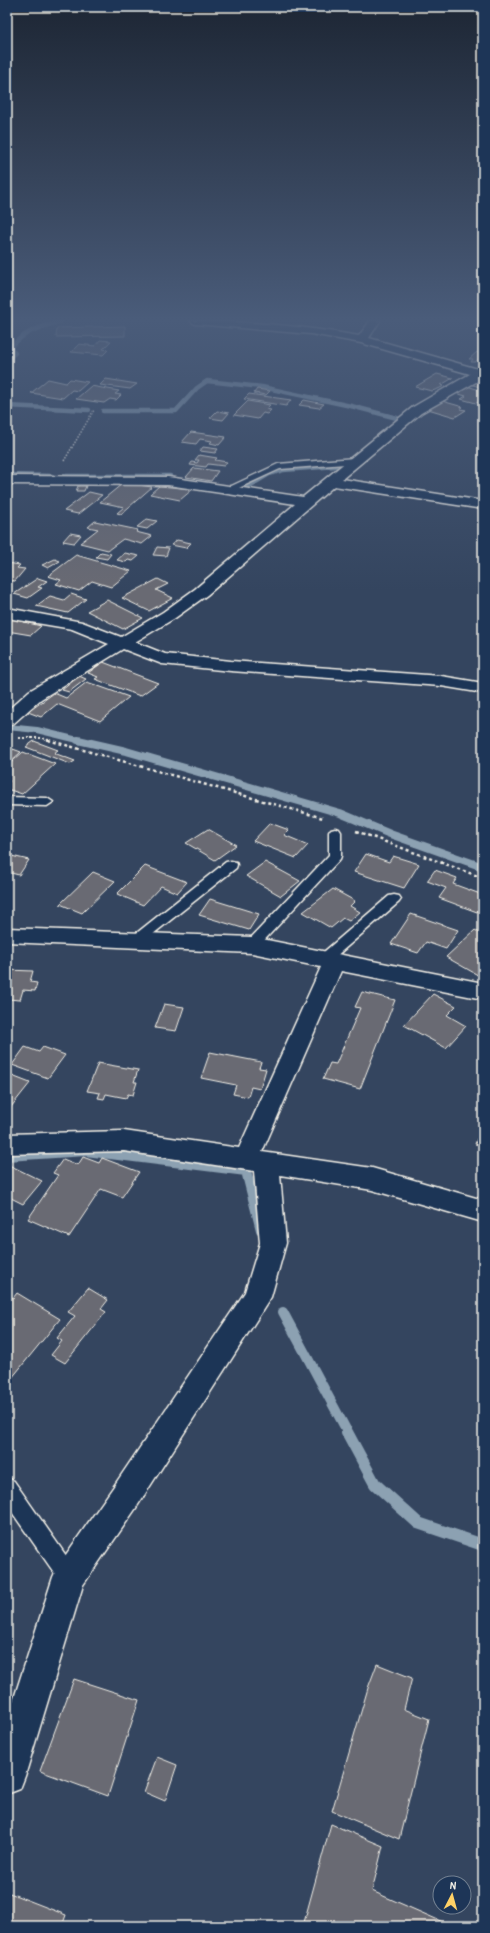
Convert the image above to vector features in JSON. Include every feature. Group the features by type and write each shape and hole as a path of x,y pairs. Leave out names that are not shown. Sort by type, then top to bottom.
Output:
{"street":[{"path":"7,720 35,695 120,643 170,615 201,592 330,481 416,411"},
{"path":"7,480 168,481 306,502"},
{"path":"330,481 483,505"},
{"path":"7,613 76,625 162,659 231,666 441,681 483,688"},
{"path":"7,935 138,939 252,945 483,991"},
{"path":"7,1776 69,1577 125,1497 257,1297 273,1243 256,1161 329,961"},
{"path":"7,1144 124,1141 372,1179 483,1211"}],"lane":[{"path":"226,490 278,467 355,461"},
{"path":"7,801 47,802"},
{"path":"252,945 335,856 334,832"},
{"path":"138,939 231,865"},
{"path":"329,961 394,899"},
{"path":"7,1488 69,1577"}],"path":[{"path":"52,481 93,411"},
{"path":"14,738 42,738 326,818 334,832"},
{"path":"354,830 483,878"}],"building":[{"path":"217,411 229,413 223,420 210,418"},
{"path":"238,411 270,411 267,414 263,413 258,419 234,415"},
{"path":"435,411 464,411 455,417"},
{"path":"191,432 226,437 219,445 210,443 212,441 200,439 196,444 182,442"},
{"path":"203,447 218,449 215,453 200,451"},
{"path":"199,455 217,458 215,460 227,462 224,466 208,464 206,467 190,465 192,462 197,463 199,460 195,460"},
{"path":"194,468 218,471 211,481 186,477"},
{"path":"122,484 152,487 121,514 117,513 124,507 100,502"},
{"path":"78,486 86,486 84,491 76,491"},
{"path":"159,486 193,489 180,500 150,494"},
{"path":"89,492 102,495 78,514 64,511"},
{"path":"147,519 157,521 147,529 137,527"},
{"path":"95,521 138,530 136,532 152,536 142,544 123,539 108,550 80,543 98,529 88,527"},
{"path":"70,533 81,535 74,543 63,541"},
{"path":"177,540 191,543 186,548 171,545"},
{"path":"157,547 169,548 166,556 153,555"},
{"path":"101,552 111,554 107,559 96,557"},
{"path":"125,553 139,556 133,561 128,560 126,562 117,560"},
{"path":"76,555 131,571 111,587 92,581 79,591 56,584 61,580 48,576"},
{"path":"55,559 60,561 48,568 42,565"},
{"path":"7,563 20,565 17,568 25,569 15,581 7,581"},
{"path":"38,578 47,581 38,587 42,588 28,598 14,594"},
{"path":"158,579 168,584 156,590 173,598 149,611 122,598"},
{"path":"71,594 86,599 68,613 36,606 50,596 64,600"},
{"path":"107,600 143,618 123,629 87,611"},
{"path":"7,618 41,626 31,635 7,631"},
{"path":"103,662 158,683 140,696 95,679 98,677 88,673"},
{"path":"79,676 86,679 69,692 62,690"},
{"path":"87,682 129,697 100,721 57,704 41,717 28,712 54,693 66,698"},
{"path":"34,741 58,750 54,753 75,761 70,764 26,747"},
{"path":"13,749 21,752 10,762 7,761 7,755"},
{"path":"23,752 55,764 22,794 7,789 7,784 10,781 7,780 7,766"},
{"path":"270,823 289,830 284,835 308,845 296,858 253,841"},
{"path":"208,829 236,845 215,860 186,843"},
{"path":"366,854 389,862 393,856 419,864 404,888 354,872"},
{"path":"7,855 29,860 19,875 7,872"},
{"path":"265,862 300,881 281,896 246,876"},
{"path":"145,866 187,882 177,893 161,886 143,905 117,894"},
{"path":"435,870 457,878 453,884 483,895 483,903 477,912 439,898 446,888 427,881"},
{"path":"93,872 115,881 82,913 60,904"},
{"path":"333,889 355,901 350,906 360,912 349,921 343,918 331,928 303,912"},
{"path":"210,899 259,914 249,930 199,915"},
{"path":"411,914 458,930 446,949 426,942 418,953 391,944"},
{"path":"475,930 483,935 483,978 446,957"},
{"path":"7,970 33,971 30,982 37,983 35,991 23,990 20,1000 7,999"},
{"path":"362,992 395,1000 360,1089 323,1079 330,1063 336,1064 360,1008 355,1007"},
{"path":"433,994 456,1006 447,1015 466,1026 446,1048 404,1025"},
{"path":"164,1004 184,1007 176,1031 155,1028"},
{"path":"25,1047 39,1052 43,1047 65,1055 48,1078 12,1065"},
{"path":"210,1052 261,1062 259,1068 266,1069 260,1089 251,1087 248,1097 233,1094 236,1085 201,1078"},
{"path":"98,1063 138,1070 134,1082 137,1082 133,1095 128,1094 126,1098 106,1094 104,1099 98,1098 100,1093 87,1091"},
{"path":"7,1074 30,1083 7,1112"},
{"path":"480,1132 483,1133 483,1146 475,1144"},
{"path":"83,1157 99,1163 102,1158 139,1172 122,1197 101,1189 69,1237 28,1219 58,1175 53,1173 63,1159 78,1165"},
{"path":"7,1164 42,1181 23,1204 7,1196"},
{"path":"88,1288 108,1300 101,1309 106,1312 65,1363 51,1355 62,1341 57,1338 75,1316 68,1312"},
{"path":"17,1293 60,1319 7,1384 7,1294 13,1298"},
{"path":"377,1664 412,1678 404,1709 429,1719 399,1839 332,1811 368,1688"},
{"path":"74,1679 139,1700 108,1796 40,1771"},
{"path":"157,1757 177,1765 165,1801 144,1792"},
{"path":"331,1824 383,1846 372,1891 452,1926 303,1926"},
{"path":"7,1892 66,1915 62,1926 7,1926"}],"waterway":[{"path":"371,411 397,418"},
{"path":"246,488 269,474 283,470 336,466"},
{"path":"7,475 52,476"},
{"path":"64,476 170,476"},
{"path":"7,727 37,730 82,741"},
{"path":"78,740 126,751 340,813 390,834 483,867"},
{"path":"7,1156 86,1151 246,1171 261,1230"},
{"path":"283,1312 348,1433"},
{"path":"347,1432 375,1484 418,1523 483,1545"}]}
